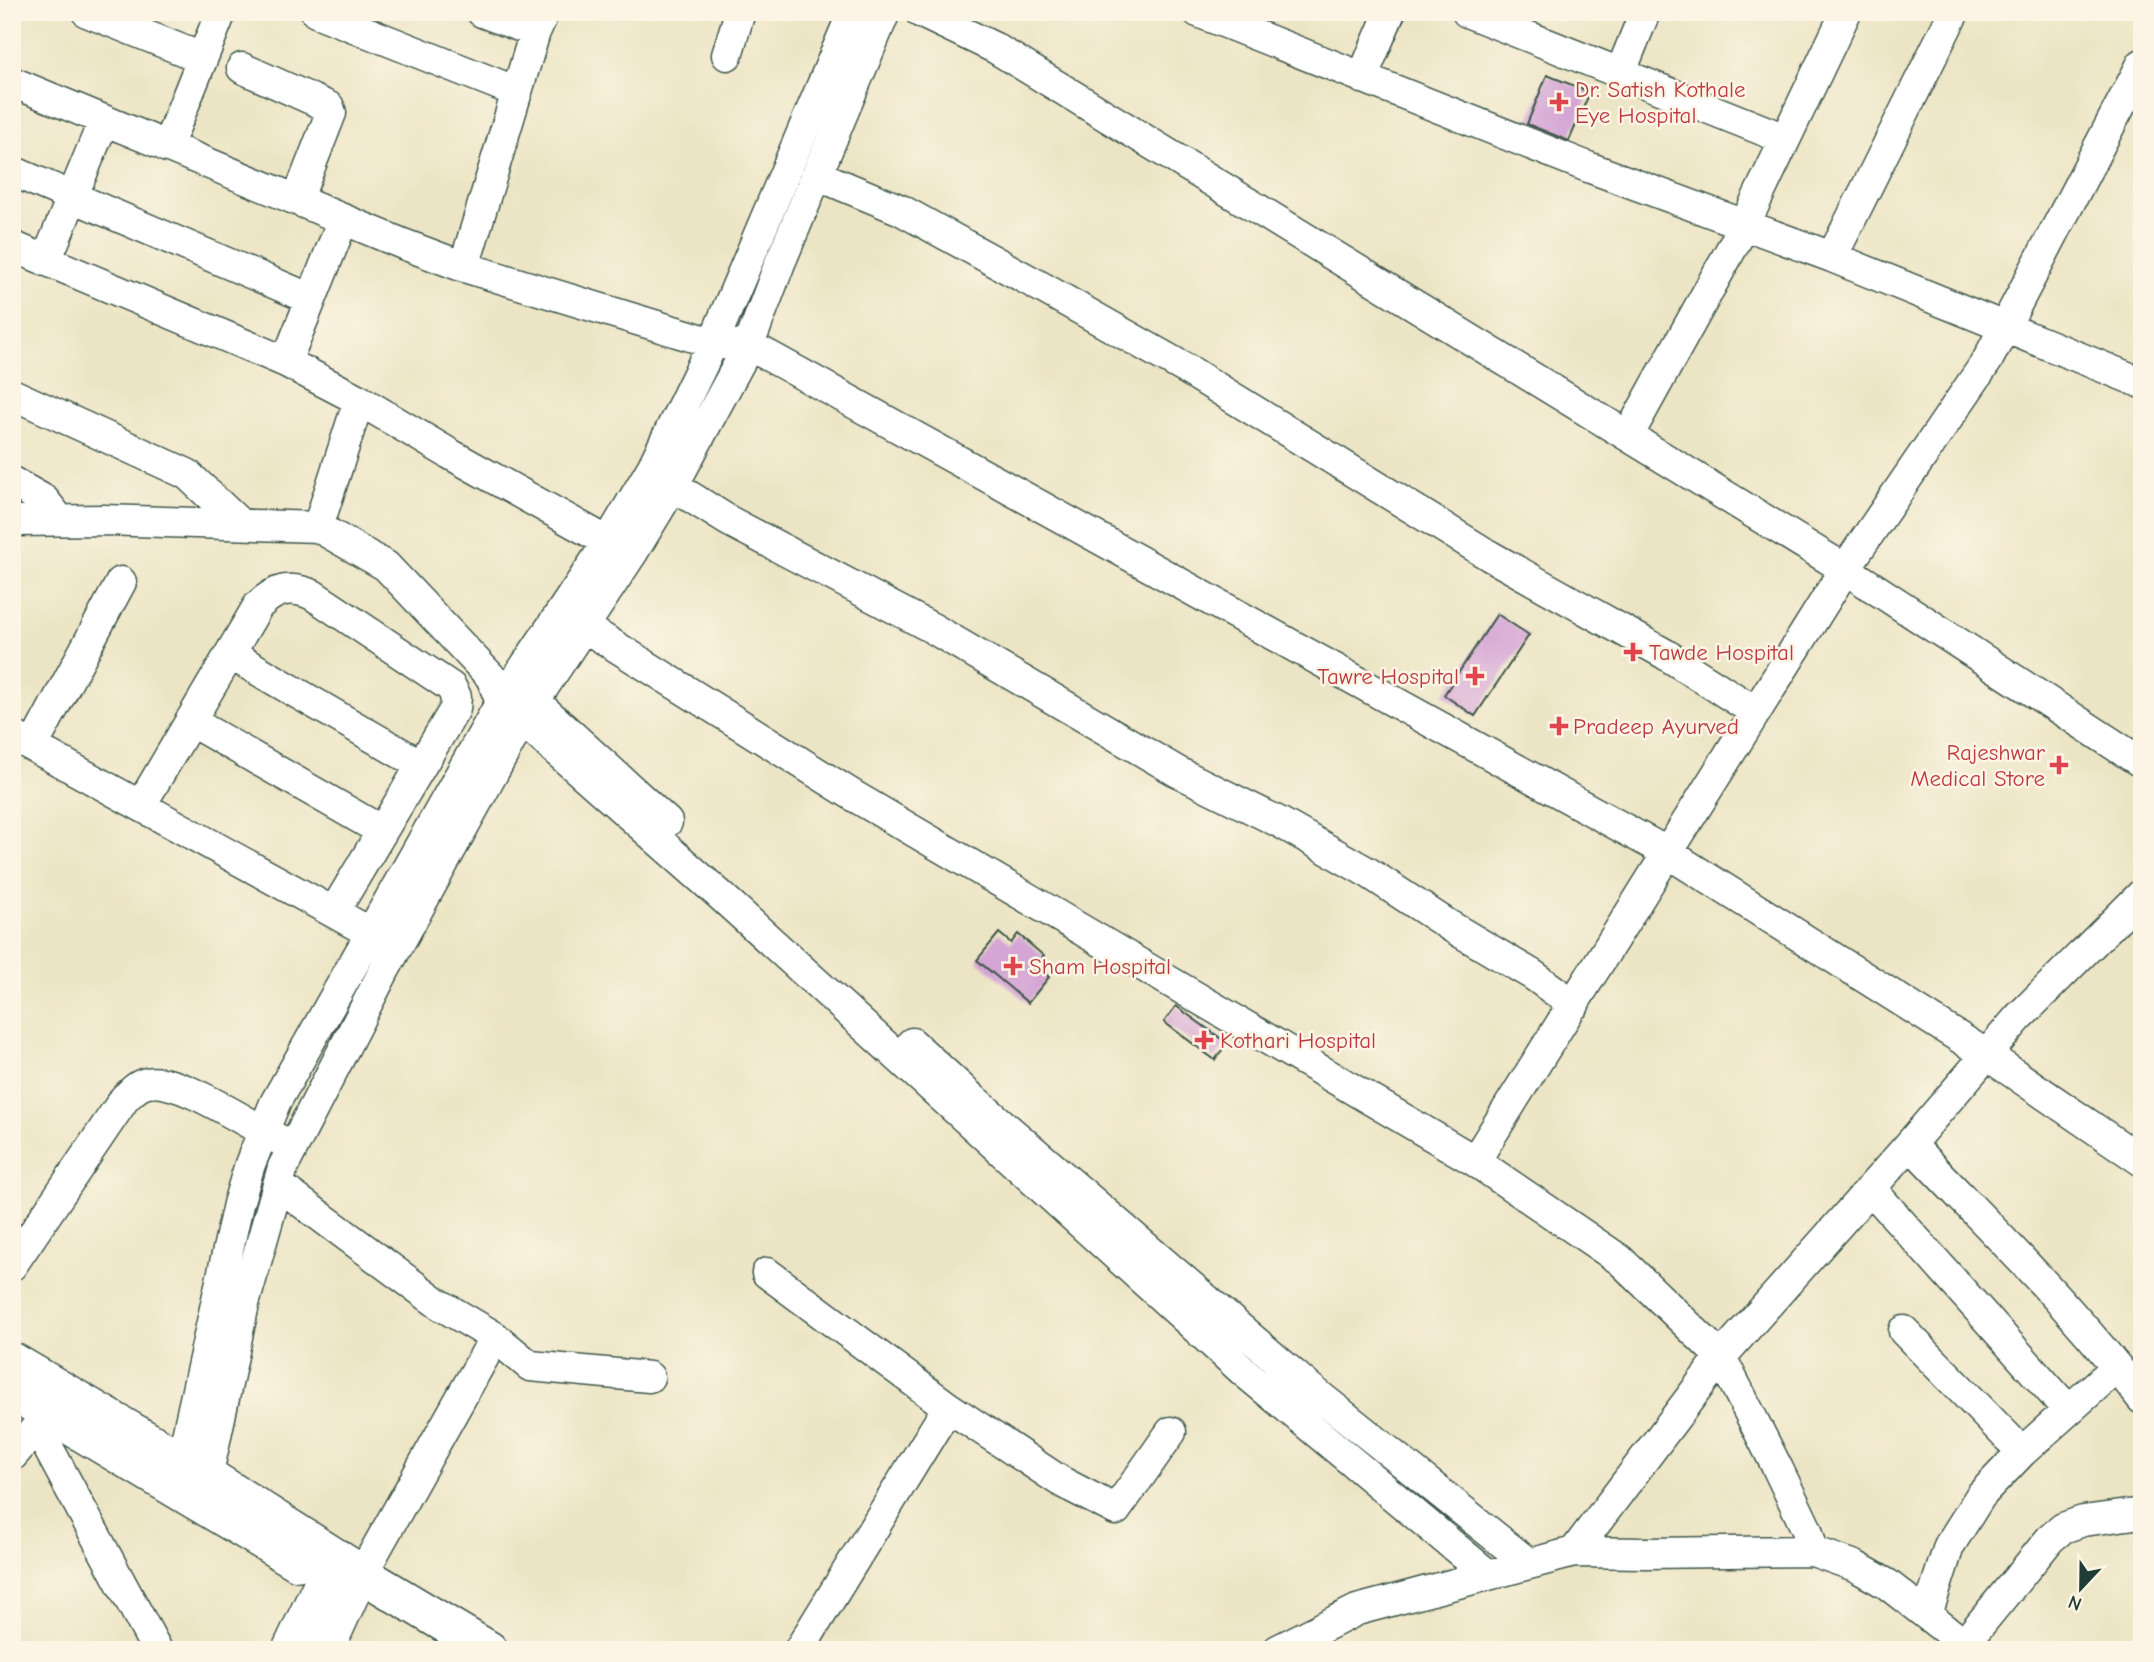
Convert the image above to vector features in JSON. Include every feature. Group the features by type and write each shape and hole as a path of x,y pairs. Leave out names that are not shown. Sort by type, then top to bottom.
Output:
{"main road":[{"path":"12,1361 442,1650"},
{"path":"12,1391 41,1419 191,1483"},
{"path":"291,1650 346,1583"},
{"path":"325,1650 346,1583"},
{"path":"346,1583 489,1650"}],"street":[{"path":"87,12 202,58"},
{"path":"167,147 221,12"},
{"path":"316,12 517,92"},
{"path":"464,267 539,22 482,12"},
{"path":"727,55 740,12"},
{"path":"572,619 608,542 652,468 713,343 853,12"},
{"path":"191,1483 238,1204 275,1103 371,933 513,696 572,619 633,552 673,486 749,345 885,12"},
{"path":"920,12 995,48 1845,569 2142,763"},
{"path":"1198,12 1588,167 1832,257 2142,383"},
{"path":"1362,78 1390,12"},
{"path":"1467,12 1517,22 1620,74 1785,139"},
{"path":"1620,74 1645,12"},
{"path":"1628,436 1744,226 1846,12"},
{"path":"1832,257 1954,12"},
{"path":"1475,1161 1845,569 1987,361 2142,64"},
{"path":"242,68 328,107 331,113 297,201"},
{"path":"12,82 297,201 464,267 713,343 749,345 1668,853 1987,1055 2142,1161"},
{"path":"46,261 104,121"},
{"path":"12,171 311,299"},
{"path":"817,175 901,210 1188,370 1490,556 1665,654 1756,712"},
{"path":"286,362 344,220"},
{"path":"12,246 286,362 359,400 608,542"},
{"path":"12,394 187,474 240,524"},
{"path":"318,527 359,400"},
{"path":"12,482 44,500 60,520"},
{"path":"673,486 729,521 932,628 1178,772 1281,823 1369,873 1450,926 1533,975 1574,1005"},
{"path":"12,520 104,520 318,527 386,566 513,696 984,1122 1243,1371 1487,1574"},
{"path":"121,582 22,741 371,933"},
{"path":"141,805 258,606 280,589 301,590 313,595 451,687 456,696 454,709 334,912"},
{"path":"572,619 854,796 1475,1161 1620,1261 1721,1357 1807,1530 1813,1551"},
{"path":"230,654 421,765"},
{"path":"191,1483 283,1167 385,969 513,696"},
{"path":"190,721 382,831"},
{"path":"1574,1552 1721,1357 1871,1189 2018,1018 2137,908"},
{"path":"12,1265 125,1098 138,1086 167,1083 186,1088 263,1133 294,1147"},
{"path":"984,1122 1528,1563"},
{"path":"1910,1144 2063,1305 2142,1399"},
{"path":"278,1185 439,1304 495,1338 530,1366 649,1377"},
{"path":"1871,1189 2068,1410"},
{"path":"767,1273 948,1407 1060,1481 1116,1510 1171,1432"},
{"path":"1903,1331 2022,1452"},
{"path":"346,1583 495,1338"},
{"path":"1927,1615 1949,1546 1975,1504 2022,1452 2117,1367"},
{"path":"799,1650 948,1407"},
{"path":"12,1456 41,1419 157,1650"},
{"path":"1278,1650 1357,1610 1574,1552 1813,1551 1855,1566 1886,1584 1965,1647 2050,1539 2063,1528 2083,1521 2142,1513"}],"building":[{"path":"1547,75 1590,92 1569,141 1527,124"},
{"path":"1497,614 1529,635 1475,716 1444,695"},
{"path":"999,933 1011,943 1018,934 1044,956 1036,965 1049,977 1028,1003 977,960"},
{"path":"1176,1006 1227,1043 1215,1060 1164,1022"}],"place":[{"name":"Dr. Satish Kothale Eye Hospital","path":"1559,102"},
{"name":"Tawde Hospital","path":"1633,652"},
{"name":"Tawre Hospital","path":"1475,676"},
{"name":"Pradeep Ayurved","path":"1559,726"},
{"name":"Rajeshwar Medical Store","path":"2059,765"},
{"name":"Sham Hospital","path":"1013,966"},
{"name":"Kothari Hospital","path":"1204,1040"}]}
